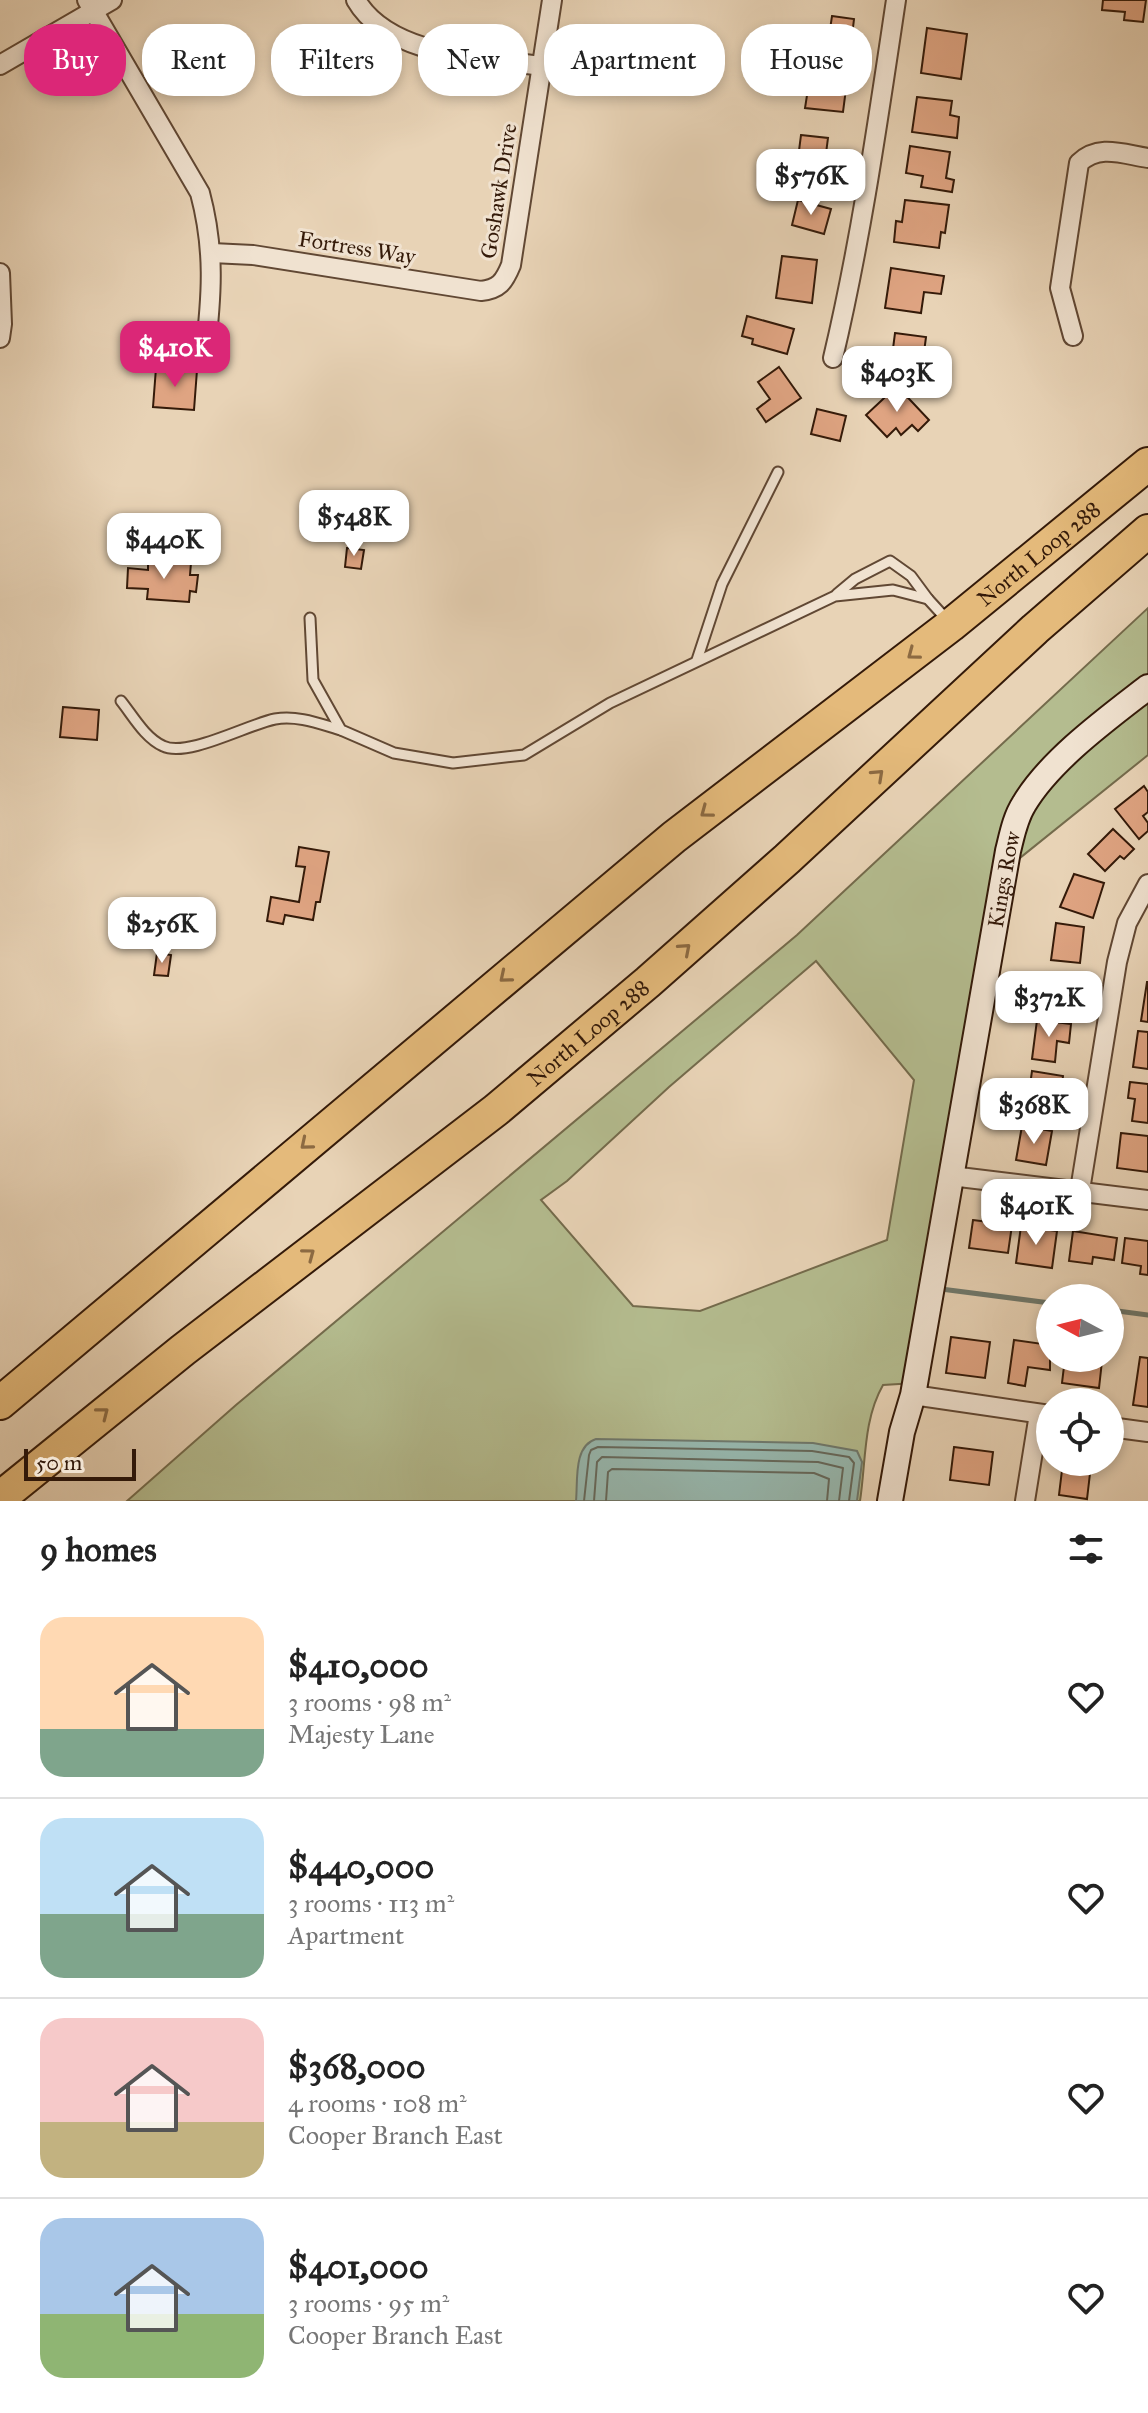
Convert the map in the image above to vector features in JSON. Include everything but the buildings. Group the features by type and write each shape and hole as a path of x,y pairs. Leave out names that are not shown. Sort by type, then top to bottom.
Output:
{"highway":[{"name":"North Loop 288","path":"0,1403 662,846 951,625 1148,464"},
{"name":"North Loop 288","path":"0,1498 87,1426 432,1161 566,1051 741,900 1035,629 1148,531"}],"street":[{"path":"0,65 90,6 112,0"},
{"path":"356,0 363,12 387,30 430,49 542,66"},
{"name":"Goshawk Drive","path":"495,290 505,280 511,265 552,0"},
{"path":"833,358 871,165 896,0"},
{"path":"90,6 200,193 212,253 212,301 205,353"},
{"path":"1073,336 1060,288 1079,163 1090,153 1098,152 1148,158"},
{"name":"Fortress Way","path":"212,253 253,255 481,291 495,290"},
{"path":"0,273 0,338"},
{"name":"Kings Row","path":"890,1501 902,1432 913,1395 1008,851 1018,817 1024,803 1070,752 1148,687"},
{"path":"1080,1190 1117,962 1127,923 1148,884"},
{"path":"951,1176 1148,1200"},
{"path":"913,1395 1036,1414"},
{"path":"1124,1429 1148,1432"},
{"path":"1025,1501 1036,1454"}],"lane":[{"path":"697,660 722,584 778,472"},
{"path":"121,701 149,736 164,747 178,750 274,719 299,718 341,730 394,753 453,763 524,755 610,703 835,596 855,579 890,561 911,576 951,625"},
{"path":"835,596 893,590 928,599"},
{"path":"310,618 313,680 341,730"}],"green space":[{"path":"1148,608 1148,755 1005,870 915,1383 883,1385 869,1427 860,1501 127,1501 236,1405 797,935","holes":["816,961 914,1080 887,1240 700,1311 633,1306 541,1200 567,1181 669,1087"]}],"water":[{"path":"596,1439 813,1443 857,1451 862,1462 857,1501 576,1501 580,1456 583,1449"}],"waterway":[{"path":"941,1289 1036,1301"},
{"path":"1124,1312 1148,1315"}]}
